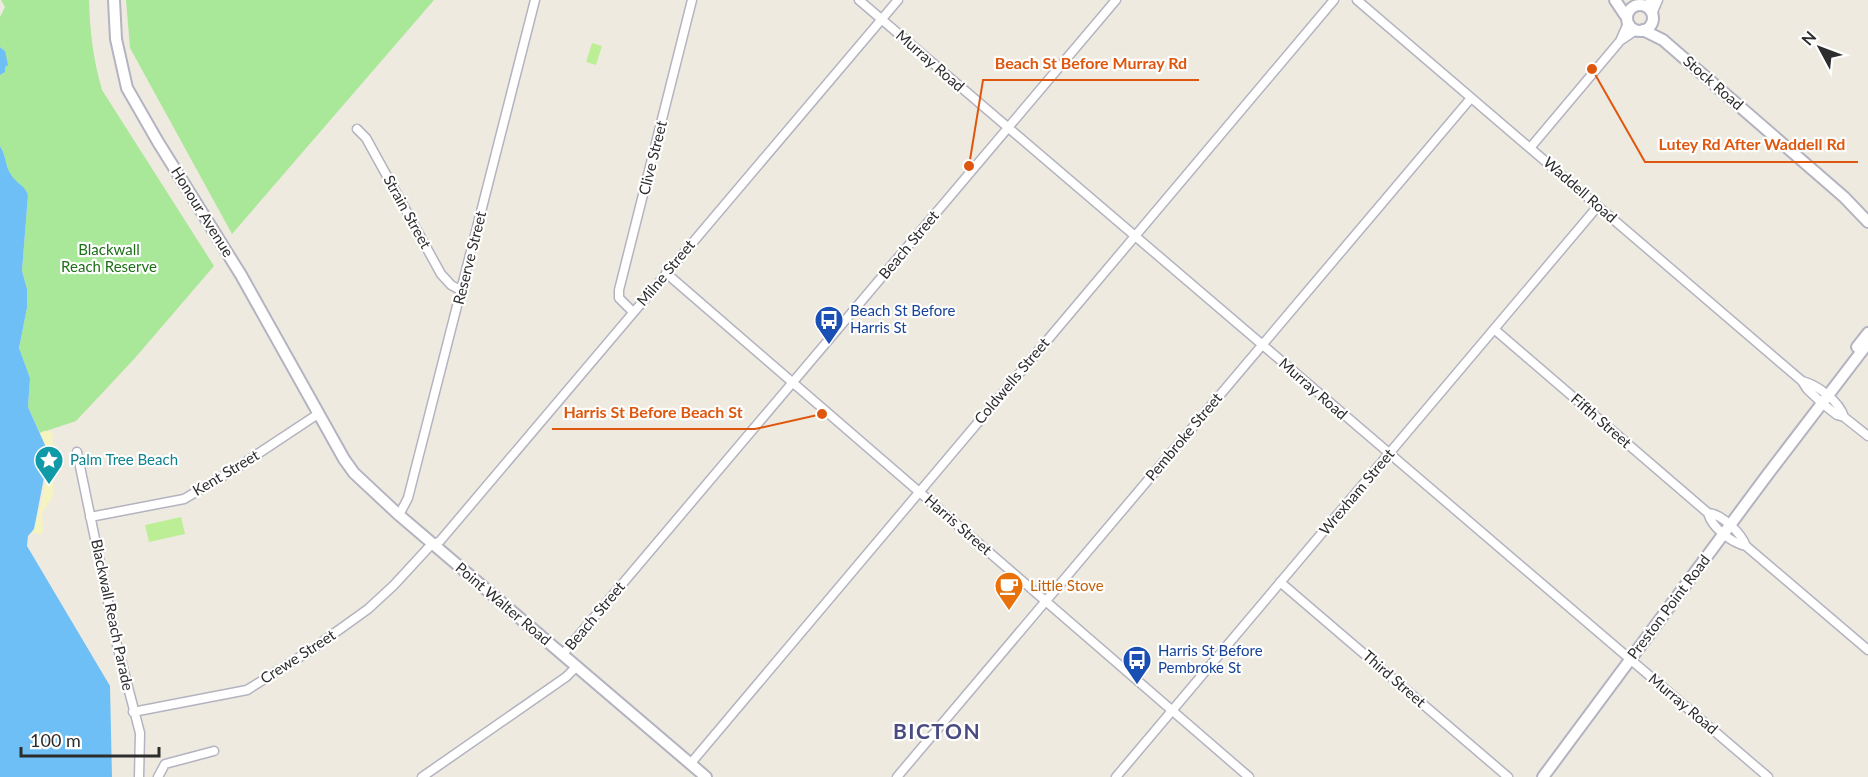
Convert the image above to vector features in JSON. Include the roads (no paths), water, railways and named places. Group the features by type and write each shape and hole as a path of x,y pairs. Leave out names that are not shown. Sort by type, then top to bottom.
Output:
{"street":[{"name":"Honour Avenue","path":"114,0 116,39 127,88 241,274 318,414"},
{"name":"Reserve Street","path":"399,514 408,498 535,0"},
{"name":"Clive Street","path":"633,312 620,298 620,290 693,0"},
{"name":"Murray Road","path":"859,0 1768,777"},
{"name":"Milne Street","path":"434,544 440,541 898,0"},
{"name":"Beach Street","path":"563,654 1116,0"},
{"name":"Coldwells Street","path":"691,764 1334,0"},
{"name":"Waddell Road","path":"1357,0 1802,381 1807,389 1842,410 1844,417 1868,436"},
{"name":"Stock Road","path":"1616,0 1648,9 1663,40"},
{"name":"Stock Road","path":"1616,0 1633,25 1663,40 1844,197 1868,222"},
{"path":"1633,25 1629,10 1648,9 1658,0"},
{"path":"1633,25 1650,25 1648,9"},
{"path":"1530,148 1633,25"},
{"name":"Pembroke Street","path":"897,777 1471,98"},
{"name":"Strain Street","path":"357,129 366,138 441,274 451,285 462,291"},
{"name":"Stock Road","path":"1844,197 1868,211"},
{"name":"Wrexham Street","path":"1116,777 1598,206"},
{"name":"Harris Street","path":"666,273 1249,777"},
{"name":"Fifth Street","path":"1494,329 1708,513 1710,520 1726,529 1737,544 1746,546 1868,650"},
{"name":"Preston Point Road","path":"1824,398 1868,333"},
{"name":"Preston Point Road","path":"1543,777 1796,436 1799,428 1868,343"},
{"name":"Point Walter Road","path":"318,414 354,473 706,777"},
{"name":"Kent Street","path":"90,517 184,499 235,469 318,414"},
{"name":"Blackwall Reach Parade","path":"77,452 133,712 140,733 139,777"},
{"name":"Crewe Street","path":"133,712 247,690 311,650 368,609 434,544"},
{"name":"Third Street","path":"1280,582 1508,777"},
{"name":"Beach Street","path":"422,777 566,677 577,666"},
{"path":"158,777 165,764 214,751"}],"water":[{"path":"0,47 5,51 8,65 5,67 5,72 0,75"},
{"path":"0,146 10,173 28,195 22,271 27,289 27,308 19,348 30,378 28,407 45,445 47,462 34,529 28,536 27,546 110,686 112,777 0,777"}],"place":[{"name":"Lutey Rd After Waddell Rd","path":"1592,69"},
{"name":"Beach St Before Murray Rd","path":"969,166"},
{"name":"Beach St Before Harris St","path":"829,346"},
{"name":"Harris St Before Beach St","path":"822,414"},
{"name":"Palm Tree Beach","path":"49,486"},
{"name":"Little Stove","path":"1009,612"},
{"name":"Harris St Before Pembroke St","path":"1137,686"}],"district":[{"name":"BICTON","path":"937,732"}],"park label":[{"name":"Blackwall Reach Reserve","path":"109,258"}]}
